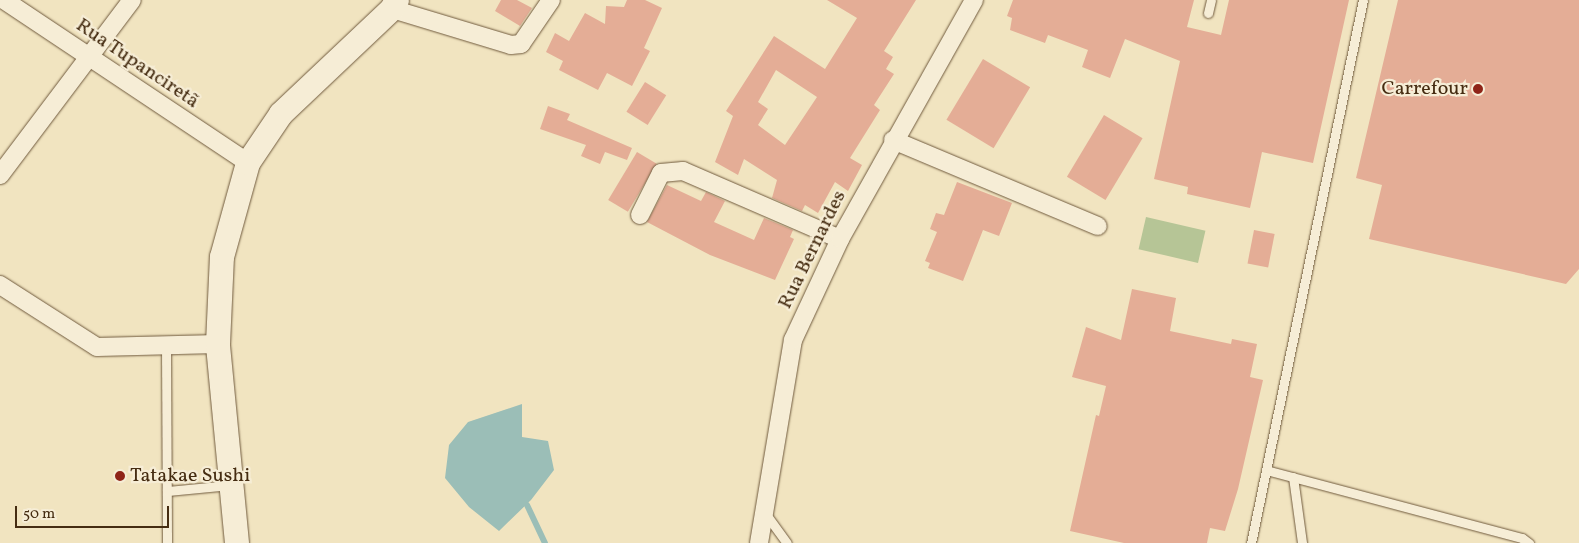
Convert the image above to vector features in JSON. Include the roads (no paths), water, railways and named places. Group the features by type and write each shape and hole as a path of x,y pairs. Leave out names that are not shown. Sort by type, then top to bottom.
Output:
{"main road":[{"path":"237,543 218,344 222,257 248,163 281,114 394,5"}],"street":[{"name":"Rua Tupanciretã","path":"4,0 248,163"},
{"path":"0,176 132,0"},
{"path":"394,5 511,45 521,44 551,0"},
{"name":"Rua Bernardes","path":"759,543 793,340 840,238 893,140 974,0"},
{"path":"893,140 1098,226"},
{"path":"640,215 661,173 683,171 840,238"},
{"path":"0,284 97,347 218,344"}],"lane":[{"path":"1208,13 1211,0"},
{"path":"1251,543 1363,0"},
{"path":"166,346 167,543"},
{"path":"1266,470 1522,538 1529,543"},
{"path":"1293,477 1302,543"},
{"path":"167,491 232,485"},
{"path":"764,512 787,543"}],"water":[{"path":"522,404 522,437 548,441 554,470 531,500 499,531 469,507 445,478 449,445 468,422"}],"waterway":[{"path":"527,505 545,543"}],"place":[{"name":"Carrefour","path":"1478,89"},
{"name":"Tatakae Sushi","path":"120,476"}]}
